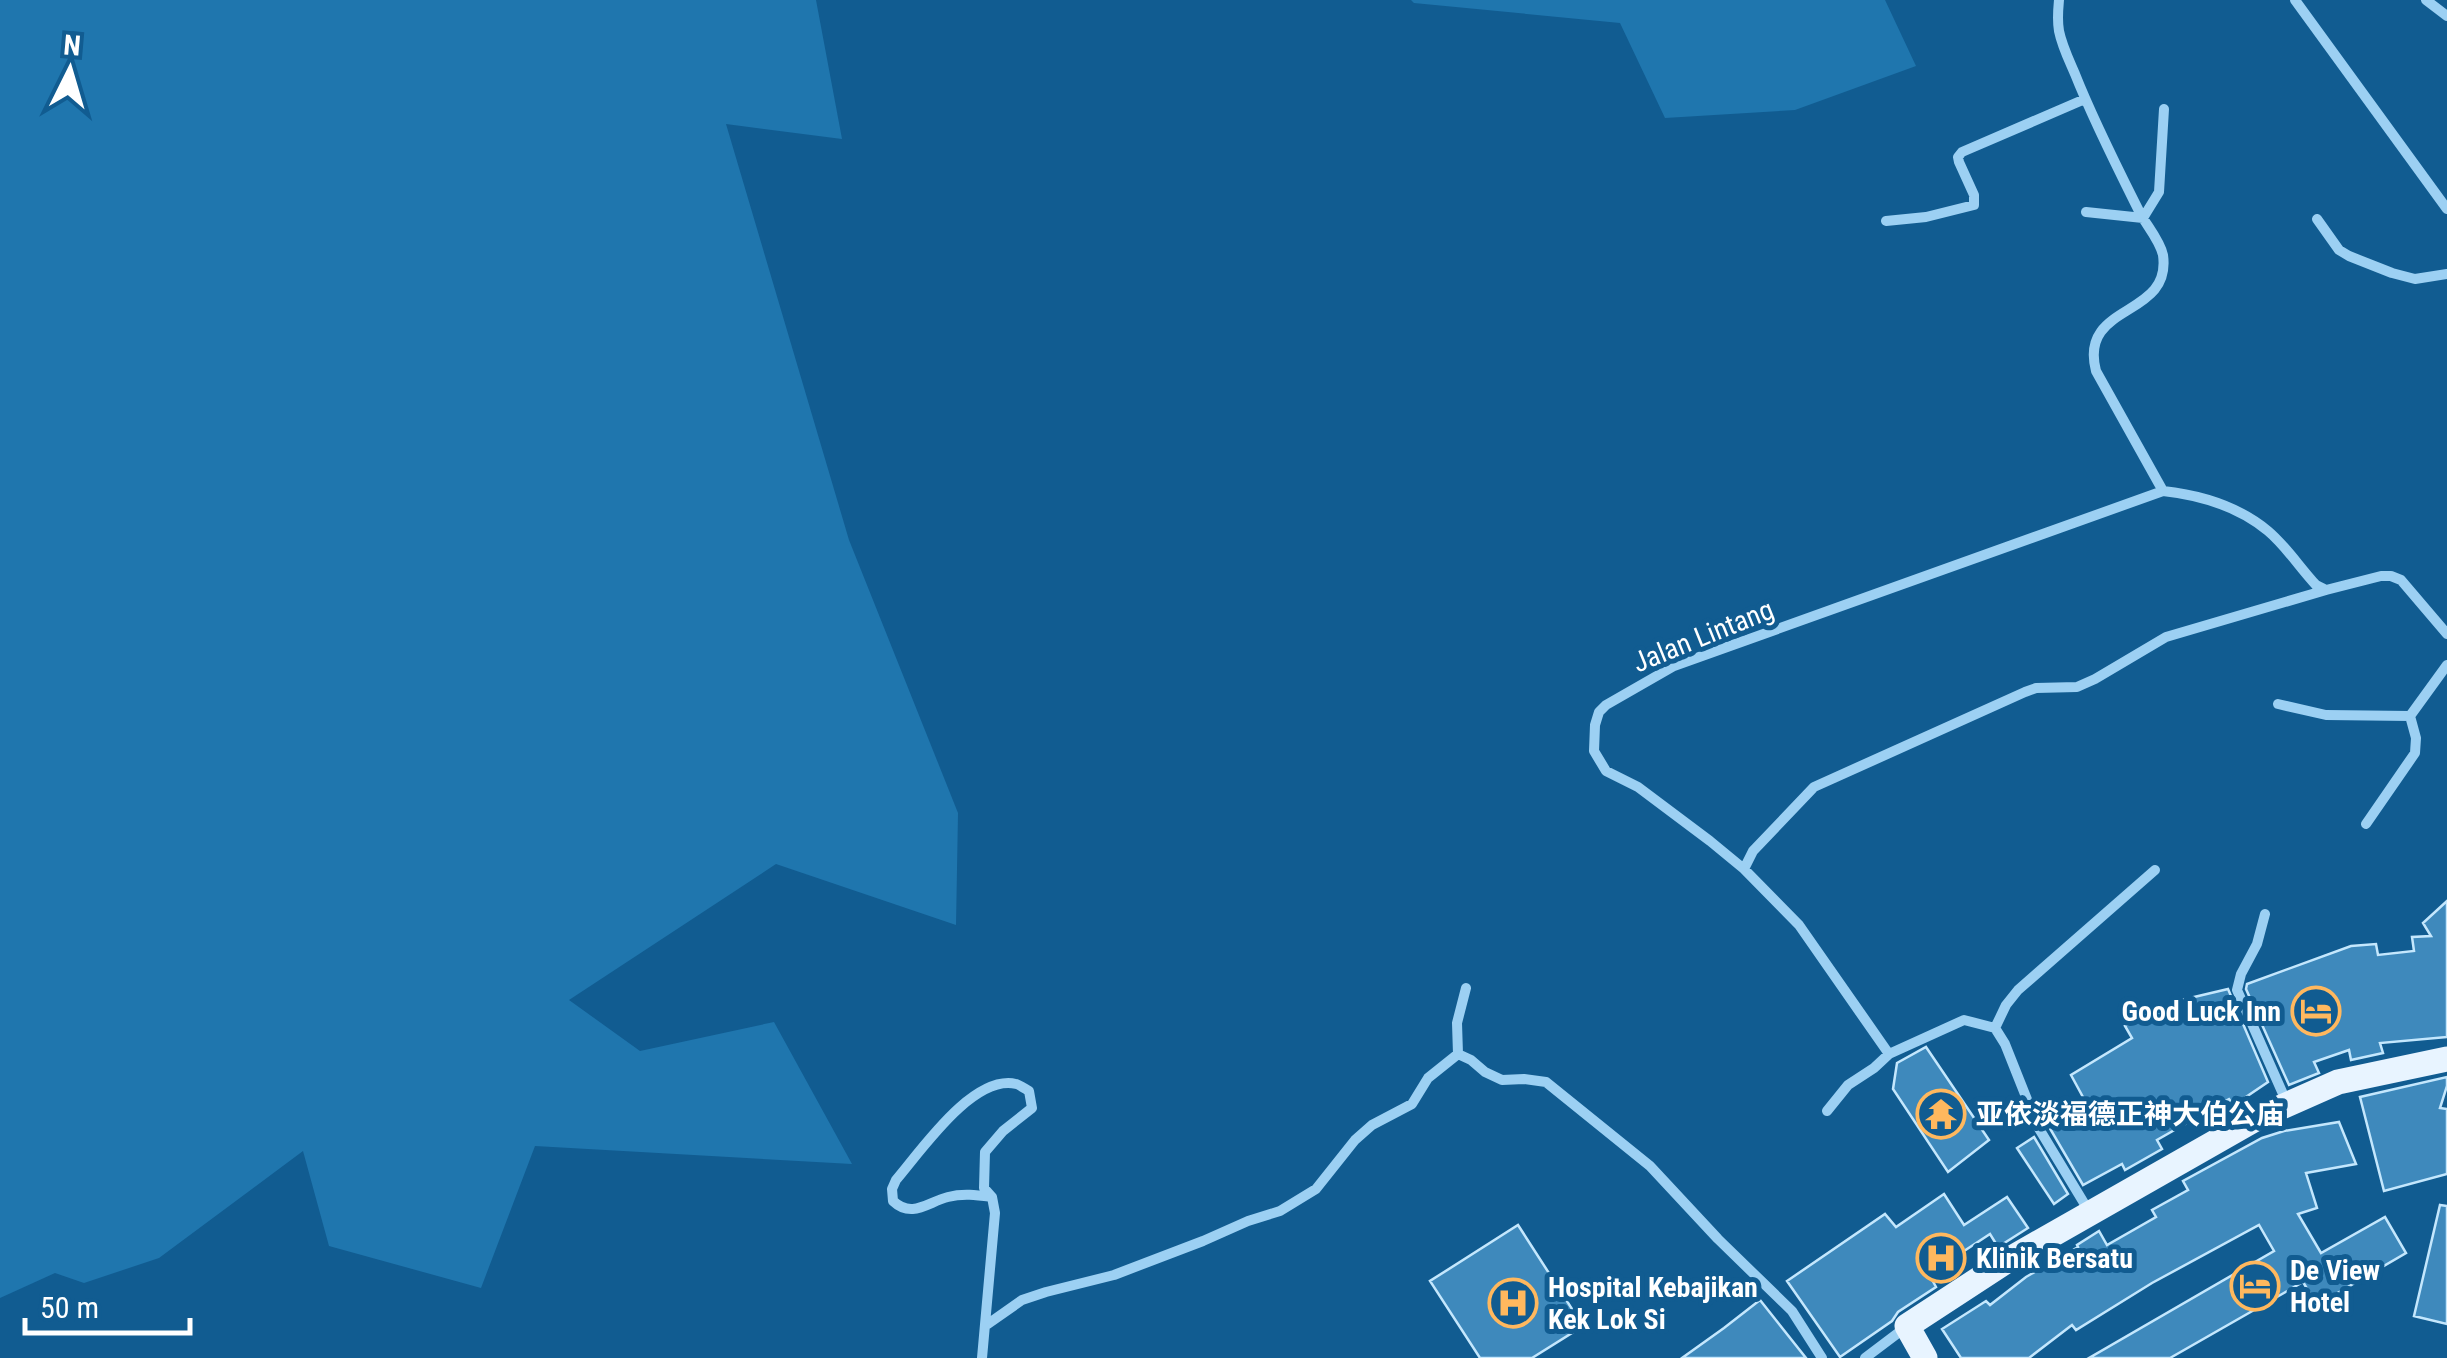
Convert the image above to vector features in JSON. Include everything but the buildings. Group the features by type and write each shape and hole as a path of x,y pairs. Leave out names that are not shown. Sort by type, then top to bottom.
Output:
{"main road":[{"path":"1925,1358 1907,1326 2004,1263 2287,1104 2338,1082 2447,1059"}],"street":[{"path":"2059,0 2060,36 2084,99 2162,251 2159,286 2106,324 2092,357 2163,491"},
{"path":"2295,0 2447,209"},
{"path":"2426,0 2447,16"},
{"path":"1886,221 1926,217 1974,205 1975,198 1958,162 1962,152 2084,99"},
{"path":"2143,218 2158,192 2164,108"},
{"path":"2086,212 2143,218"},
{"path":"2317,219 2339,250 2348,256 2415,279 2447,274"},
{"name":"Jalan Lintang","path":"1888,1054 1799,925 1744,869 1652,798 1606,771 1594,751 1598,712 1674,666 2163,491 2213,500 2244,516 2269,532 2316,586 2326,590"},
{"path":"1744,869 1753,851 1814,787 2025,692 2077,687 2096,679 2166,638 2326,590 2390,576 2401,580 2447,634"},
{"path":"2410,716 2447,666"},
{"path":"2278,704 2326,715 2410,716"},
{"path":"2366,824 2415,754 2416,738 2410,716"},
{"path":"1994,1028 2018,990 2155,870"},
{"path":"2265,914 2238,990 2287,1104"},
{"path":"1458,1054 1457,1023 1466,988"},
{"path":"1827,1111 1848,1085 1888,1054 1964,1020 1994,1028 2005,1044 2038,1128 2090,1214"},
{"path":"985,1326 1022,1300 1114,1275 1280,1211 1316,1188 1355,1140 1372,1126 1412,1104 1428,1078 1458,1054"},
{"path":"1458,1054 1502,1080 1546,1082 1650,1166 1792,1311 1822,1358"},
{"path":"982,1358 995,1213 992,1197 984,1188 985,1152 1003,1131 1032,1108 1030,1092 1017,1084 998,1084 966,1099 896,1180 892,1190 893,1201 906,1210 947,1197 992,1197"},
{"path":"1865,1358 1907,1326"}],"shaded area":[{"path":"0,0 816,0 842,139 726,124 849,540 958,813 956,925 776,864 569,1000 640,1051 774,1022 852,1164 535,1146 481,1288 329,1246 303,1151 159,1258 84,1283 55,1273 0,1298"},
{"path":"1411,0 1885,0 1916,66 1795,110 1665,118 1620,23"}],"place":[{"name":"Good Luck Inn","path":"2316,1011"},
{"name":"亚依淡福德正神大伯公庙","path":"1941,1114"},
{"name":"Klinik Bersatu","path":"1941,1258"},
{"name":"De View Hotel","path":"2255,1286"},
{"name":"Hospital Kebajikan Kek Lok Si","path":"1513,1303"}]}
